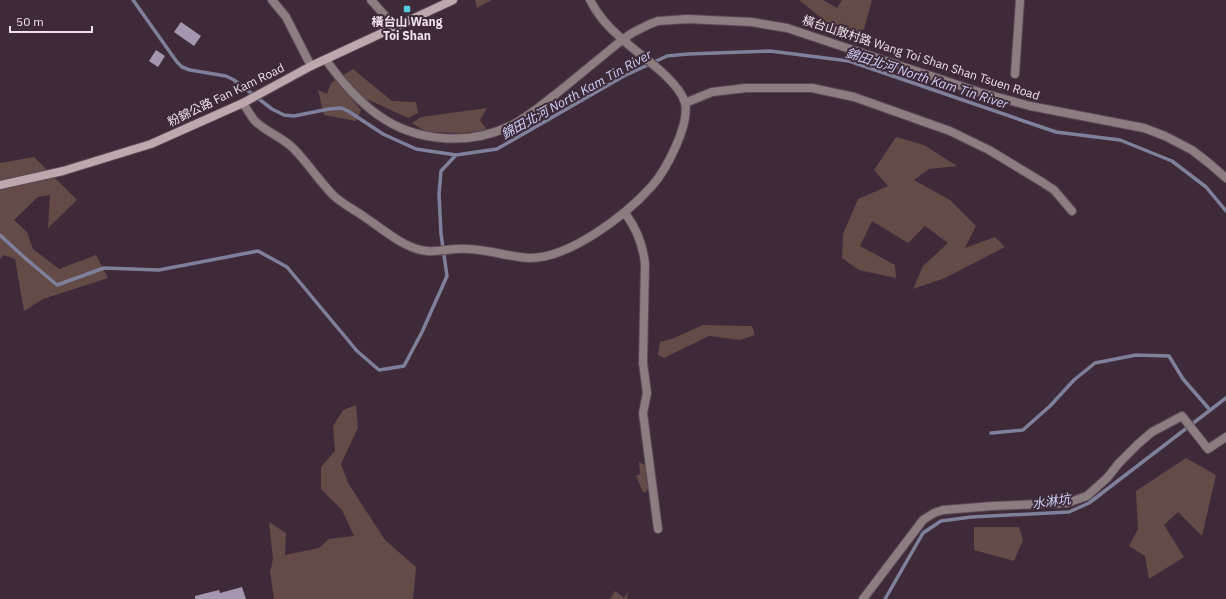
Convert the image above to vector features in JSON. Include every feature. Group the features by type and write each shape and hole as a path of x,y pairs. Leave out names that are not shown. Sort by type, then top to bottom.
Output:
{"main road":[{"name":"粉錦公路 Fan Kam Road","path":"0,185 63,171 151,144 243,103 311,66 454,0"}],"street":[{"path":"272,0 286,17 311,66"},
{"path":"371,0 394,27"},
{"path":"243,103 256,122 292,147 334,196 405,244 422,251 438,252 458,249 476,249 518,257 544,257 565,251 625,213 656,181 670,158 678,140 684,120 685,103 676,87 662,72 622,40 603,21 590,0"},
{"path":"1015,74 1020,0"},
{"name":"橫台山散村路 Wang Toi Shan Shan Tsuen Road","path":"326,60 352,92 384,118 407,130 425,135 461,139 483,136 515,123 548,100 632,32 650,24 670,20 688,19 751,22 787,28 980,92 1030,106 1144,128 1165,136 1192,150 1226,178"},
{"path":"685,103 712,92 746,88 812,88 854,97 950,131 989,150 1048,186 1061,197 1072,211"},
{"path":"625,213 633,224 639,237 645,264 644,362 647,393 643,413 658,529"},
{"path":"863,599 923,520 934,513 943,510 1067,503 1078,500 1087,496 1097,488 1128,454 1152,432 1182,416 1208,449 1226,437"}],"shaded area":[{"path":"475,0 492,0 477,8"},
{"path":"799,0 823,0 837,8 842,0 872,0 864,29 845,37"},
{"path":"353,69 392,101 416,102 418,113 408,118 369,100 351,98 361,110 356,121 324,115 318,90 327,94 331,83"},
{"path":"487,108 480,120 487,130 464,133 426,132 412,123 421,117"},
{"path":"896,137 924,145 957,166 929,169 914,180 950,200 976,226 965,248 995,237 1005,247 945,278 913,289 923,266 948,243 925,226 908,243 872,221 860,246 895,265 896,278 859,270 842,258 843,234 858,199 888,186 874,170"},
{"path":"34,157 77,200 48,228 50,195 38,197 14,220 27,232 33,249 59,269 96,255 108,278 43,299 24,311 15,259 4,255 0,259 0,163"},
{"path":"703,325 752,326 755,335 740,340 709,336 664,358 658,355 660,342 674,338"},
{"path":"356,405 358,428 341,464 348,483 385,540 416,567 413,599 274,599 270,572 273,559 269,522 286,533 285,555 319,548 329,539 354,536 342,510 321,489 321,467 335,451 333,426 343,410"},
{"path":"1186,458 1216,475 1202,536 1178,512 1164,525 1184,557 1149,579 1145,556 1129,546 1138,529 1136,491"},
{"path":"639,462 645,465 652,482 646,492 643,492 636,476 640,474"},
{"path":"974,527 1019,527 1023,540 1014,561 974,550"},
{"path":"615,591 624,598 628,592 627,599 610,599"}],"building":[{"path":"181,22 201,36 194,46 174,32"},
{"path":"156,50 165,56 158,67 149,61"},
{"path":"242,587 246,599 195,599 195,596 219,590 220,593"}],"waterway":[{"name":"錦田北河 North Kam Tin River","path":"133,0 182,67 190,70 226,76 234,80 272,109 284,115 294,116 341,108 383,134 416,149 456,155 497,149 624,76 667,56 770,51 849,61 1056,132 1120,140 1172,161 1206,187 1226,211"},
{"path":"0,235 57,285 104,268 159,270 258,251 287,267 357,351 379,370 404,366 422,332 447,276 441,234 439,194 441,171 456,155"},
{"path":"991,433 1023,430 1050,406 1074,380 1095,363 1136,355 1169,356 1183,379 1210,410"},
{"name":"水淋坑","path":"885,599 923,533 941,521 971,517 1069,512 1089,503 1226,398"}],"place":[{"name":"橫台山 Wang Toi Shan","path":"407,9"}]}
